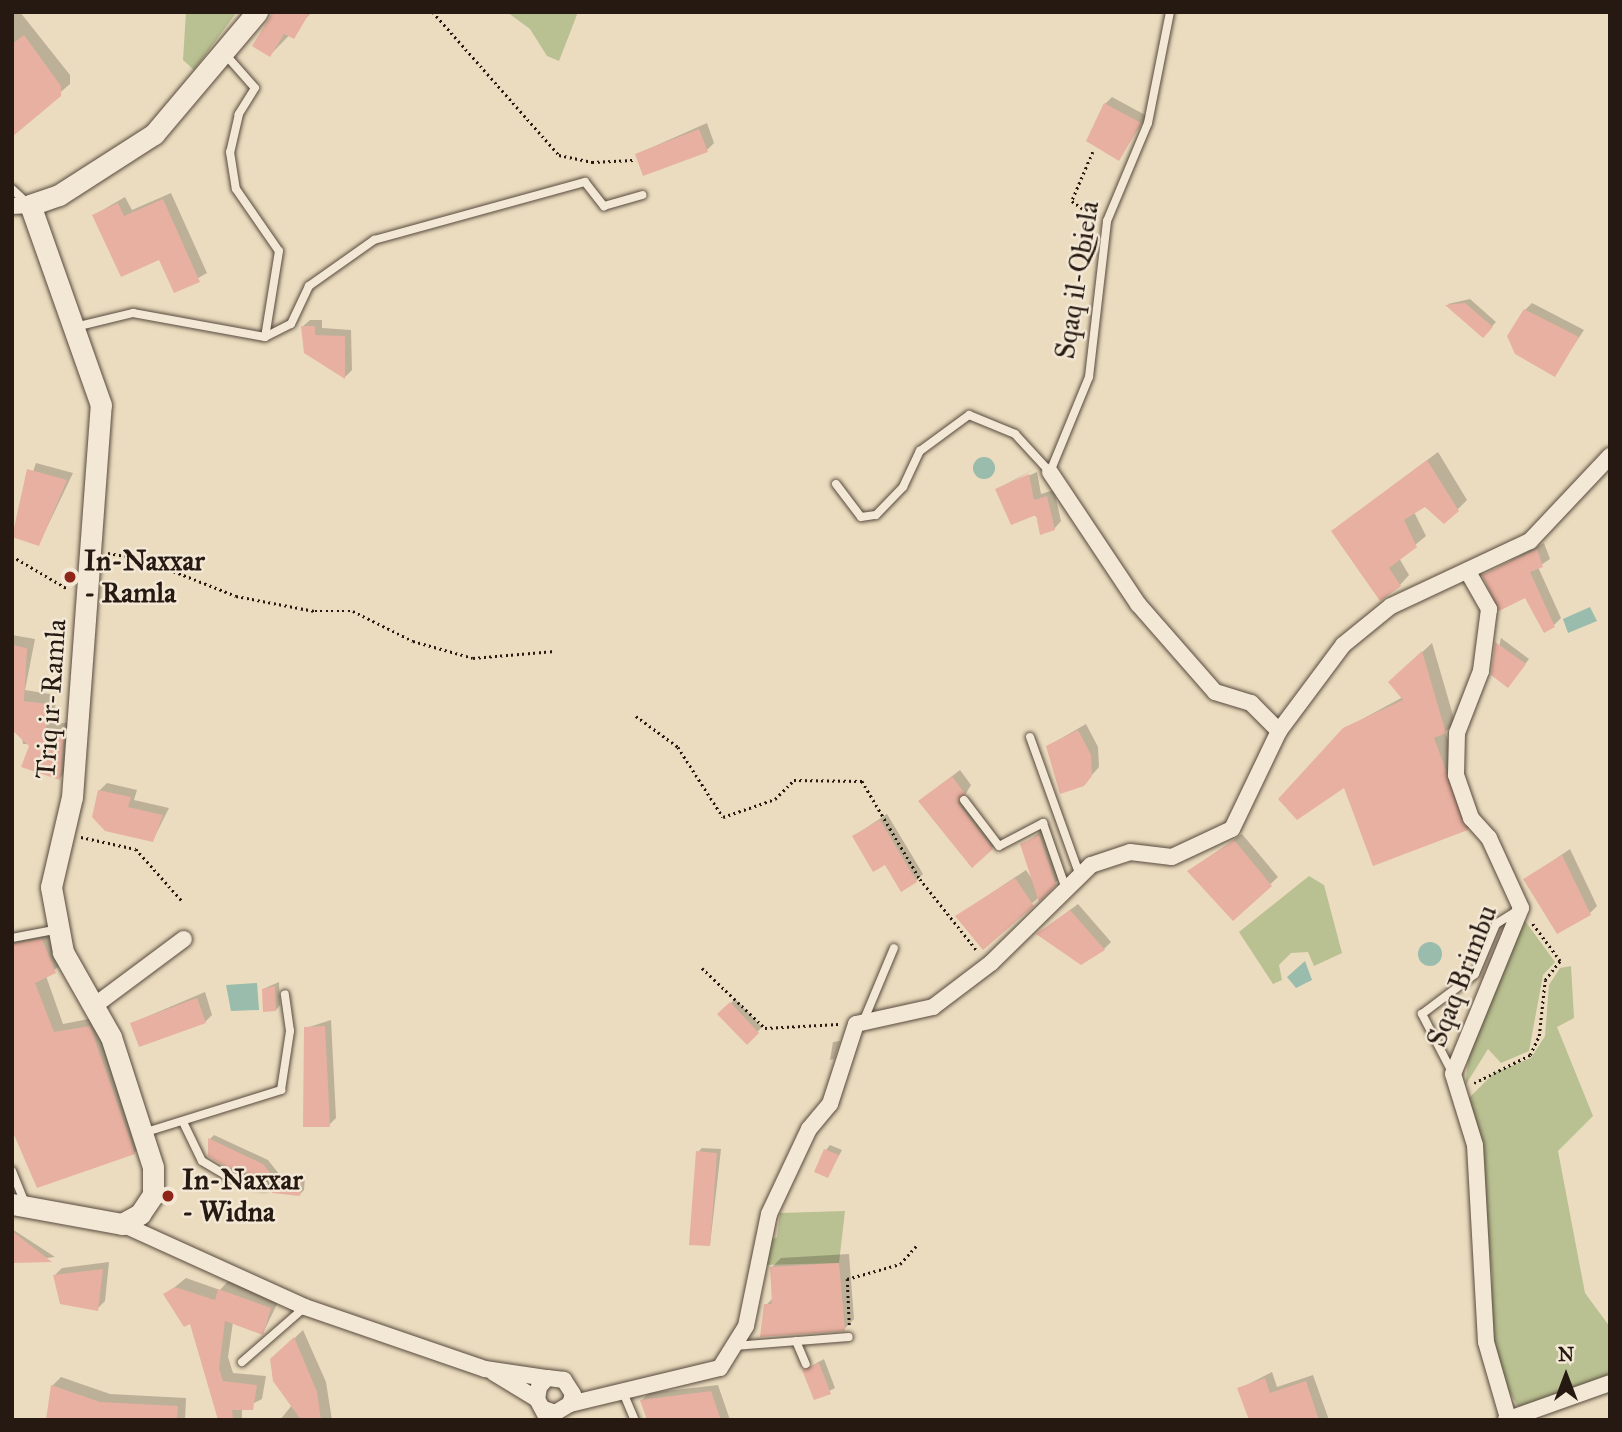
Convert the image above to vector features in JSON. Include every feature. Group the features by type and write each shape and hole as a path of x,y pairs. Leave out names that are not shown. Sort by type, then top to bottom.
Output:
{"main road":[{"path":"21,206 59,195 154,134 257,12"},
{"name":"Triq ir-Ramla","path":"21,206 75,327 101,405 94,551 85,600 72,797 51,887 62,951 111,1037 143,1133 153,1195 140,1214 122,1224"},
{"path":"19,1204 122,1224"}],"street":[{"path":"485,1369 543,1409 567,1411 619,1391 720,1368 746,1326 769,1214 809,1129 830,1104 859,1025 933,1007 991,963 1080,876 1130,852 1172,857 1232,829 1279,732 1365,623 1530,541 1610,456"},
{"path":"1050,472 1114,572 1215,692 1251,703 1279,732"},
{"name":"Sqaq Brimbu","path":"1468,572 1489,609 1489,625 1481,671 1457,733 1456,775 1471,818 1489,838 1521,908 1453,1074 1475,1145 1486,1342 1507,1419"},
{"path":"94,1006 184,939"},
{"path":"122,1224 305,1307 485,1369 619,1391"},
{"path":"543,1409 547,1378"},
{"path":"567,1411 568,1383"},
{"path":"1507,1419 1610,1383"}],"lane":[{"name":"Sqaq il-Qbiela","path":"1050,472 1089,377 1107,221 1148,123 1170,12"},
{"path":"223,52 255,88 239,114 230,152 236,189 279,251 265,337"},
{"path":"75,327 133,313 265,337 291,324 309,286 374,240 585,182 604,206 642,195"},
{"path":"12,188 21,206"},
{"path":"836,484 861,517 876,515 903,487 920,452 969,415 1015,434 1050,472"},
{"path":"1030,737 1080,876"},
{"path":"964,800 999,846 1043,822 1066,889"},
{"path":"1453,1074 1422,1014 1475,974 1496,924 1521,908"},
{"path":"12,938 59,929"},
{"path":"859,1025 894,948"},
{"path":"143,1133 184,1124 281,1090 290,1031 285,994"},
{"path":"184,1124 202,1161 225,1175 264,1185"},
{"path":"12,1171 19,1204"},
{"path":"242,1362 305,1307"},
{"path":"734,1346 849,1337"},
{"path":"796,1341 807,1364"},
{"path":"619,1391 635,1420"}],"path":[{"path":"433,12 559,155 633,160"},
{"path":"1093,152 1072,201 1086,215 1107,221"},
{"path":"94,551 143,559 236,596 315,611 353,611 413,641 474,658 555,651"},
{"path":"12,556 85,600"},
{"path":"636,716 678,747 723,817 775,799 794,780 862,781 920,879 991,963"},
{"path":"64,833 136,849 183,902"},
{"path":"1460,1099 1482,1075 1530,1055 1539,1036 1545,980 1560,961 1521,908"},
{"path":"702,968 765,1028 859,1025"},
{"path":"849,1326 847,1279 900,1264 916,1246"}],"shaded area":[{"path":"186,12 237,12 194,70 183,60"},
{"path":"507,12 578,12 559,61 547,56 530,29"},
{"path":"984,457 994,464 995,468 988,478 984,479 974,472 973,468 980,458"},
{"path":"1590,607 1597,621 1568,633 1563,619"},
{"path":"1309,876 1324,885 1342,953 1314,966 1308,952 1291,953 1279,965 1282,980 1273,984 1239,932"},
{"path":"1523,918 1555,962 1543,975 1529,1051 1501,1063 1488,1049 1465,1086 1470,1046"},
{"path":"1430,942 1439,945 1442,954 1439,963 1430,966 1421,963 1418,954 1421,945"},
{"path":"1305,961 1312,980 1296,988 1287,977"},
{"path":"1571,966 1574,1018 1557,1027 1593,1116 1558,1151 1585,1293 1610,1327 1610,1377 1519,1408 1501,1378 1489,1335 1492,1277 1481,1143 1469,1098 1494,1073 1531,1058 1545,1036 1549,985 1560,968"},
{"path":"257,983 259,1010 231,1011 226,985"},
{"path":"845,1211 839,1263 762,1265 769,1241 777,1237 780,1213"}],"building":[{"path":"273,12 310,12 294,39 284,34 270,57 252,46"},
{"path":"24,35 61,86 61,96 12,137 12,44"},
{"path":"1104,103 1141,123 1119,161 1086,141"},
{"path":"699,129 708,152 643,176 635,154"},
{"path":"163,199 200,282 174,293 159,260 121,277 92,215 118,203 124,216"},
{"path":"1465,303 1493,327 1483,338 1445,305"},
{"path":"1524,309 1579,337 1555,377 1515,354 1507,336"},
{"path":"301,326 315,326 315,335 345,336 345,379 304,353"},
{"path":"1427,460 1459,511 1444,524 1425,507 1404,520 1417,547 1389,568 1401,586 1380,601 1331,531"},
{"path":"27,469 67,480 39,546 12,537"},
{"path":"1029,474 1034,500 1047,496 1055,530 1040,535 1036,515 1011,525 995,489"},
{"path":"1537,549 1543,567 1530,572 1555,627 1544,633 1525,598 1499,611 1482,575"},
{"path":"1495,642 1526,664 1508,688 1491,675"},
{"path":"12,645 27,648 24,701 48,704 46,731 64,730 60,780 21,767 29,746 12,730"},
{"path":"1422,651 1446,733 1434,738 1468,830 1373,866 1344,788 1297,820 1278,799 1343,728 1403,700 1388,682"},
{"path":"1078,730 1091,755 1092,776 1084,786 1060,794 1046,746"},
{"path":"952,776 965,794 958,803 993,849 972,868 918,801"},
{"path":"98,790 131,797 128,807 163,815 153,842 105,831 92,817"},
{"path":"880,820 917,882 901,892 885,865 873,872 852,836"},
{"path":"1039,835 1056,885 1039,902 1020,844"},
{"path":"1234,840 1272,886 1233,921 1187,871"},
{"path":"1562,855 1591,915 1557,934 1523,879"},
{"path":"1015,878 1034,906 983,950 955,916"},
{"path":"1070,910 1105,950 1081,965 1036,934"},
{"path":"42,939 56,973 35,983 54,1032 90,1026 135,1154 37,1188 12,1130 12,944"},
{"path":"275,986 276,1011 263,1012 262,989"},
{"path":"197,998 206,1023 139,1047 130,1023"},
{"path":"730,1002 759,1033 747,1045 717,1014"},
{"path":"325,1026 330,1127 303,1127 304,1027"},
{"path":"208,1138 263,1164 274,1178 302,1181 300,1196 272,1193 274,1180 227,1168 208,1156"},
{"path":"824,1149 839,1155 828,1178 814,1172"},
{"path":"696,1151 717,1153 710,1246 689,1245"},
{"path":"12,1231 52,1262 12,1263"},
{"path":"839,1263 845,1331 760,1337 764,1304 772,1304 770,1267"},
{"path":"103,1269 98,1311 60,1304 53,1275"},
{"path":"175,1287 215,1300 218,1289 271,1308 263,1335 225,1321 219,1368 223,1381 257,1385 253,1410 232,1410 233,1420 218,1420 190,1324 184,1327 163,1294"},
{"path":"294,1337 317,1392 321,1420 301,1420 273,1381 270,1359"},
{"path":"819,1363 831,1394 814,1400 802,1370"},
{"path":"1265,1378 1270,1393 1306,1381 1319,1420 1249,1420 1237,1388"},
{"path":"51,1385 100,1402 178,1406 177,1420 46,1420"},
{"path":"711,1391 721,1420 647,1420 640,1400"}],"place":[{"name":"In-Naxxar - Ramla","path":"70,577"},
{"name":"In-Naxxar - Widna","path":"168,1196"}]}
